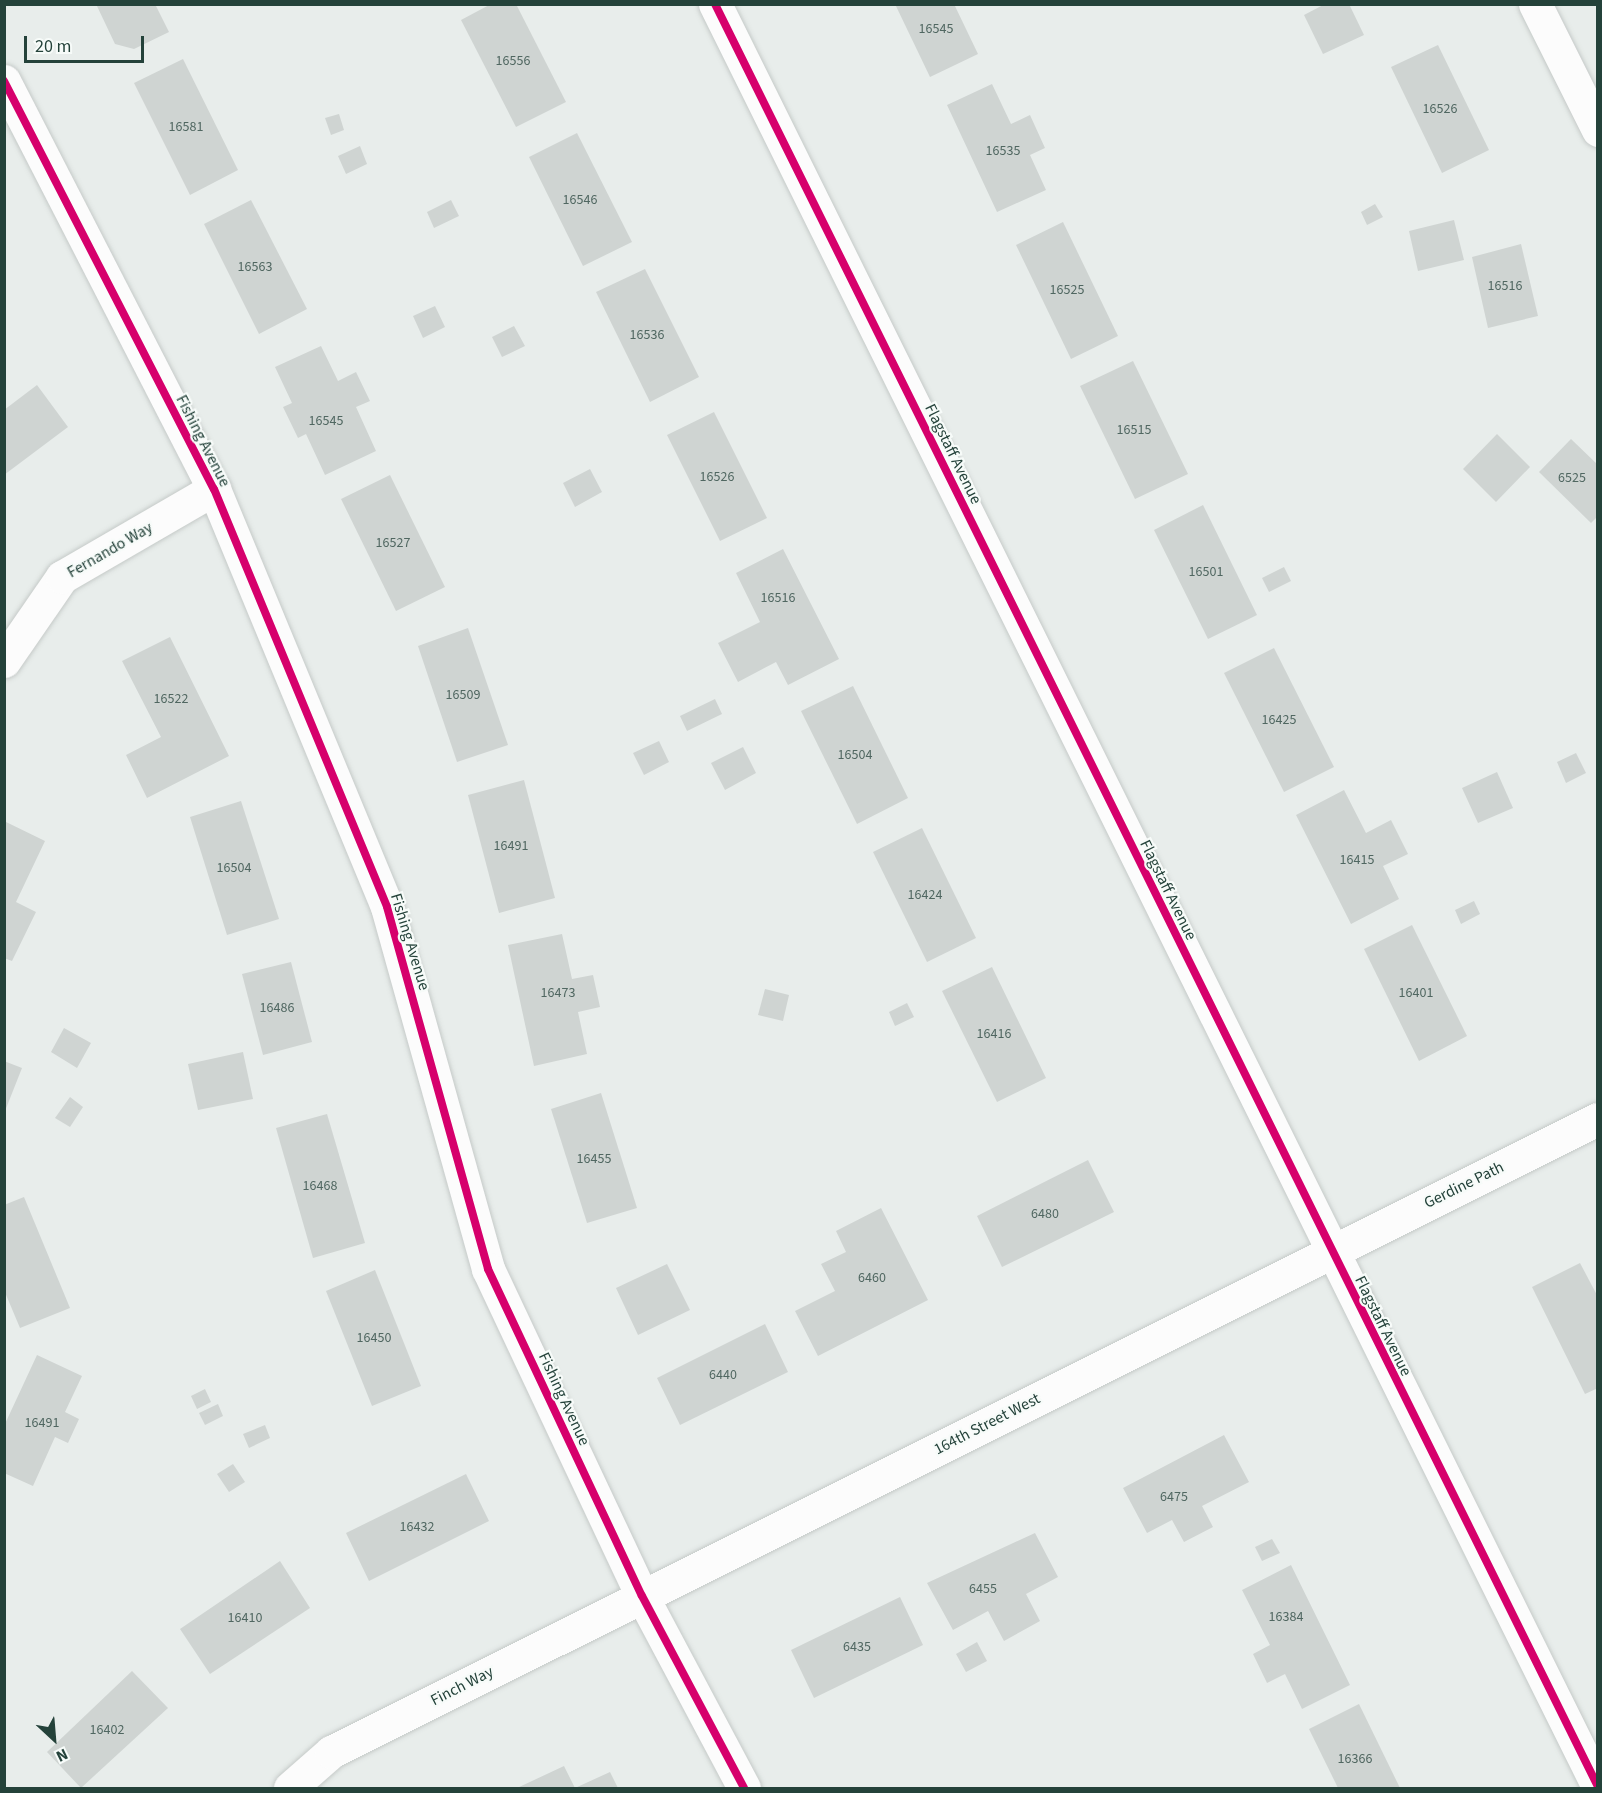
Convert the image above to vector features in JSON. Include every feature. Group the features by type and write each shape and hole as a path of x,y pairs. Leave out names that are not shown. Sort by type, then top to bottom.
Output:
{"street":[{"name":"Flagstaff Avenue","path":"715,4 1331,1252 1598,1787"},
{"path":"1535,4 1598,130"},
{"name":"Fishing Avenue","path":"4,81 214,489 387,907 488,1269 642,1596 744,1788"},
{"name":"Fernando Way","path":"4,661 62,577 214,489"},
{"name":"Gerdine Path","path":"1331,1252 1598,1119"},
{"name":"164th Street West","path":"642,1596 1331,1252"},
{"name":"Finch Way","path":"290,1788 331,1752 642,1596"}],"building":[{"path":"96,4 155,4 169,32 134,49 115,44"},
{"path":"491,4 516,4 566,102 516,127 461,20"},
{"path":"895,4 954,4 978,54 930,77"},
{"path":"1325,4 1349,4 1364,35 1323,54 1304,15"},
{"path":"1438,45 1489,150 1442,173 1391,67"},
{"path":"183,59 238,170 190,195 134,83"},
{"path":"992,84 1011,124 1030,115 1045,148 1030,155 1046,190 997,212 947,105"},
{"path":"339,114 344,130 331,135 325,118"},
{"path":"577,133 632,242 583,266 529,157"},
{"path":"360,146 367,164 346,174 338,156"},
{"path":"251,200 307,309 259,334 204,224"},
{"path":"451,200 459,216 434,228 427,212"},
{"path":"1375,204 1383,217 1367,225 1361,212"},
{"path":"1454,220 1464,260 1418,271 1409,231"},
{"path":"1063,222 1118,336 1071,359 1016,245"},
{"path":"1521,244 1538,316 1488,328 1472,257"},
{"path":"645,269 699,377 650,402 596,292"},
{"path":"435,306 445,327 423,338 413,316"},
{"path":"514,326 525,346 502,357 492,337"},
{"path":"321,346 338,381 356,372 370,401 356,407 376,451 325,475 306,434 298,438 283,407 292,403 275,367"},
{"path":"1133,361 1188,474 1135,499 1080,386"},
{"path":"37,385 68,427 4,475 4,410"},
{"path":"714,412 767,518 720,541 667,435"},
{"path":"1497,434 1530,467 1496,502 1463,469"},
{"path":"1571,439 1598,465 1598,516 1591,523 1539,472"},
{"path":"590,469 602,492 575,507 563,483"},
{"path":"390,475 445,587 396,611 341,499"},
{"path":"1203,505 1257,615 1208,639 1154,530"},
{"path":"783,549 839,659 788,685 776,662 738,682 718,643 760,622 736,573"},
{"path":"1284,567 1291,581 1269,592 1262,578"},
{"path":"468,628 508,745 457,762 418,646"},
{"path":"170,637 229,756 147,798 126,755 161,737 122,661"},
{"path":"1274,648 1334,767 1284,792 1224,673"},
{"path":"853,686 908,798 857,824 801,711"},
{"path":"715,699 722,714 687,731 680,716"},
{"path":"659,741 669,762 644,775 633,753"},
{"path":"743,747 756,773 725,790 711,763"},
{"path":"1576,753 1586,773 1566,783 1557,762"},
{"path":"1497,772 1513,808 1478,823 1462,788"},
{"path":"524,780 555,898 499,913 468,795"},
{"path":"1344,790 1366,833 1391,820 1408,854 1383,866 1399,899 1351,924 1296,815"},
{"path":"241,801 279,919 227,935 190,817"},
{"path":"4,821 45,841 16,902 36,912 12,961 4,958"},
{"path":"922,828 976,938 927,962 873,852"},
{"path":"1474,901 1480,914 1461,924 1455,910"},
{"path":"1412,925 1467,1036 1419,1061 1364,949"},
{"path":"562,934 572,979 593,975 600,1007 578,1012 587,1054 534,1066 508,945"},
{"path":"291,962 312,1042 263,1055 242,974"},
{"path":"992,967 1046,1078 997,1102 942,991"},
{"path":"765,989 789,995 783,1021 758,1015"},
{"path":"907,1003 914,1017 895,1026 889,1012"},
{"path":"64,1028 91,1043 77,1068 51,1052"},
{"path":"243,1052 253,1099 198,1110 188,1064"},
{"path":"4,1061 22,1068 5,1111 4,1111"},
{"path":"601,1093 637,1208 587,1223 551,1109"},
{"path":"70,1097 83,1107 70,1127 55,1118"},
{"path":"327,1114 365,1243 313,1258 276,1128"},
{"path":"1088,1160 1114,1212 1002,1267 977,1216"},
{"path":"24,1197 70,1308 20,1328 4,1290 4,1205"},
{"path":"881,1208 928,1300 818,1356 795,1311 835,1291 821,1264 846,1252 836,1231"},
{"path":"1580,1263 1598,1297 1598,1388 1585,1394 1532,1287"},
{"path":"667,1264 690,1310 638,1335 616,1288"},
{"path":"375,1270 421,1386 372,1406 326,1291"},
{"path":"765,1324 788,1372 680,1425 657,1378"},
{"path":"37,1355 82,1376 65,1412 79,1419 68,1443 55,1437 33,1486 4,1473 4,1426"},
{"path":"205,1389 211,1402 197,1409 191,1396"},
{"path":"218,1404 223,1416 205,1425 199,1413"},
{"path":"265,1425 270,1438 249,1448 243,1434"},
{"path":"1224,1435 1249,1482 1202,1506 1213,1527 1184,1542 1172,1520 1147,1533 1123,1488"},
{"path":"233,1464 245,1482 229,1492 217,1474"},
{"path":"466,1474 489,1521 369,1581 346,1533"},
{"path":"1035,1533 1058,1577 1026,1594 1040,1621 1004,1641 988,1611 953,1630 927,1583"},
{"path":"1272,1539 1280,1553 1262,1561 1255,1547"},
{"path":"280,1561 310,1608 210,1674 180,1629"},
{"path":"1291,1565 1350,1685 1302,1709 1285,1674 1267,1683 1253,1654 1270,1645 1242,1590"},
{"path":"900,1597 923,1645 814,1698 791,1650"},
{"path":"977,1642 987,1661 966,1672 956,1654"},
{"path":"132,1671 168,1708 81,1788 47,1752"},
{"path":"1359,1704 1400,1788 1338,1788 1309,1729"},
{"path":"564,1766 575,1788 517,1788"},
{"path":"610,1772 618,1788 575,1788"}],"cycle path":[{"path":"715,4 1598,1787"},
{"path":"4,81 214,489 387,907 488,1269 642,1596 744,1788"}]}
